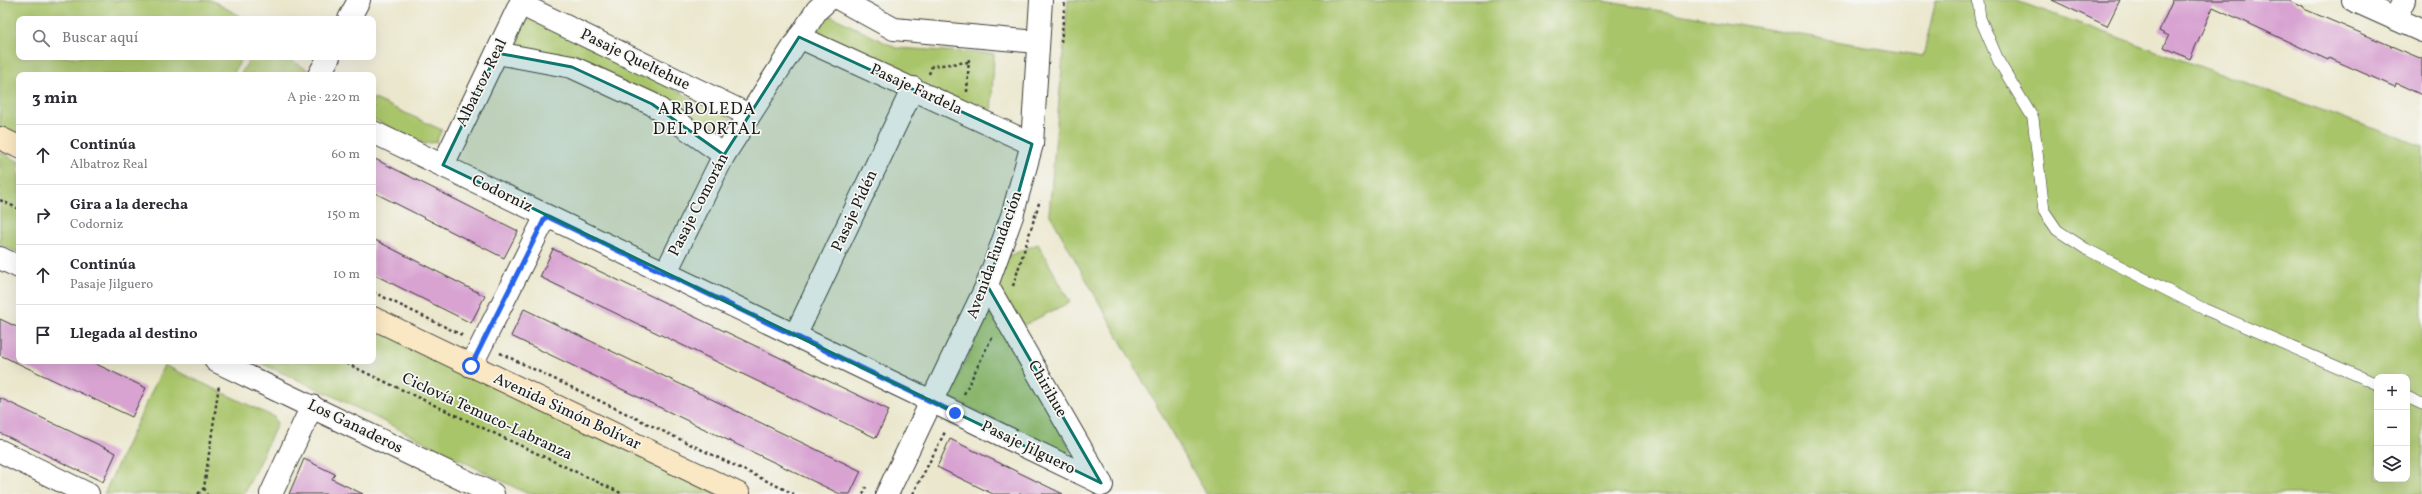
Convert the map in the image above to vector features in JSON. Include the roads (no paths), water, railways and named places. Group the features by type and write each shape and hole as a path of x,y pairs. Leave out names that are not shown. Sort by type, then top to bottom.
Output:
{"street":[{"path":"351,16 359,0"},
{"name":"Pasaje Comorán","path":"666,272 724,155 817,10 828,0"},
{"path":"841,0 894,29 1037,42"},
{"name":"Avenida Fundación","path":"887,494 933,402 987,285 1012,216 1032,144 1037,42 1041,0"},
{"path":"2353,0 2399,9 2422,30"},
{"name":"Albatroz Real","path":"443,166 521,2"},
{"name":"Pasaje Queltehue","path":"521,2 749,115"},
{"name":"Pasaje Fardela","path":"799,37 913,88 1032,144"},
{"path":"497,54 572,67 652,104 724,155"},
{"path":"322,72 328,60"},
{"name":"Pasaje Pidén","path":"796,334 913,88"},
{"name":"Codorniz","path":"376,133 546,216 796,334 933,402"},
{"path":"0,138 16,146"},
{"path":"471,366 546,216"},
{"path":"0,258 16,266"},
{"name":"Chirihue","path":"987,285 1104,488"},
{"name":"Avenida Simón Bolívar","path":"376,319 739,494"},
{"name":"Los Ganaderos","path":"222,364 493,494"},
{"name":"Pasaje Jilguero","path":"933,402 1104,488"},
{"path":"271,494 312,406"},
{"path":"0,451 88,494"}],"lane":[{"path":"1978,0 1980,18 1999,62 2033,118 2044,211 2057,230 2086,249 2204,309 2374,383"},
{"path":"2410,398 2422,404"}],"district":[{"name":"ARBOLEDA DEL PORTAL","path":"707,119"}]}
